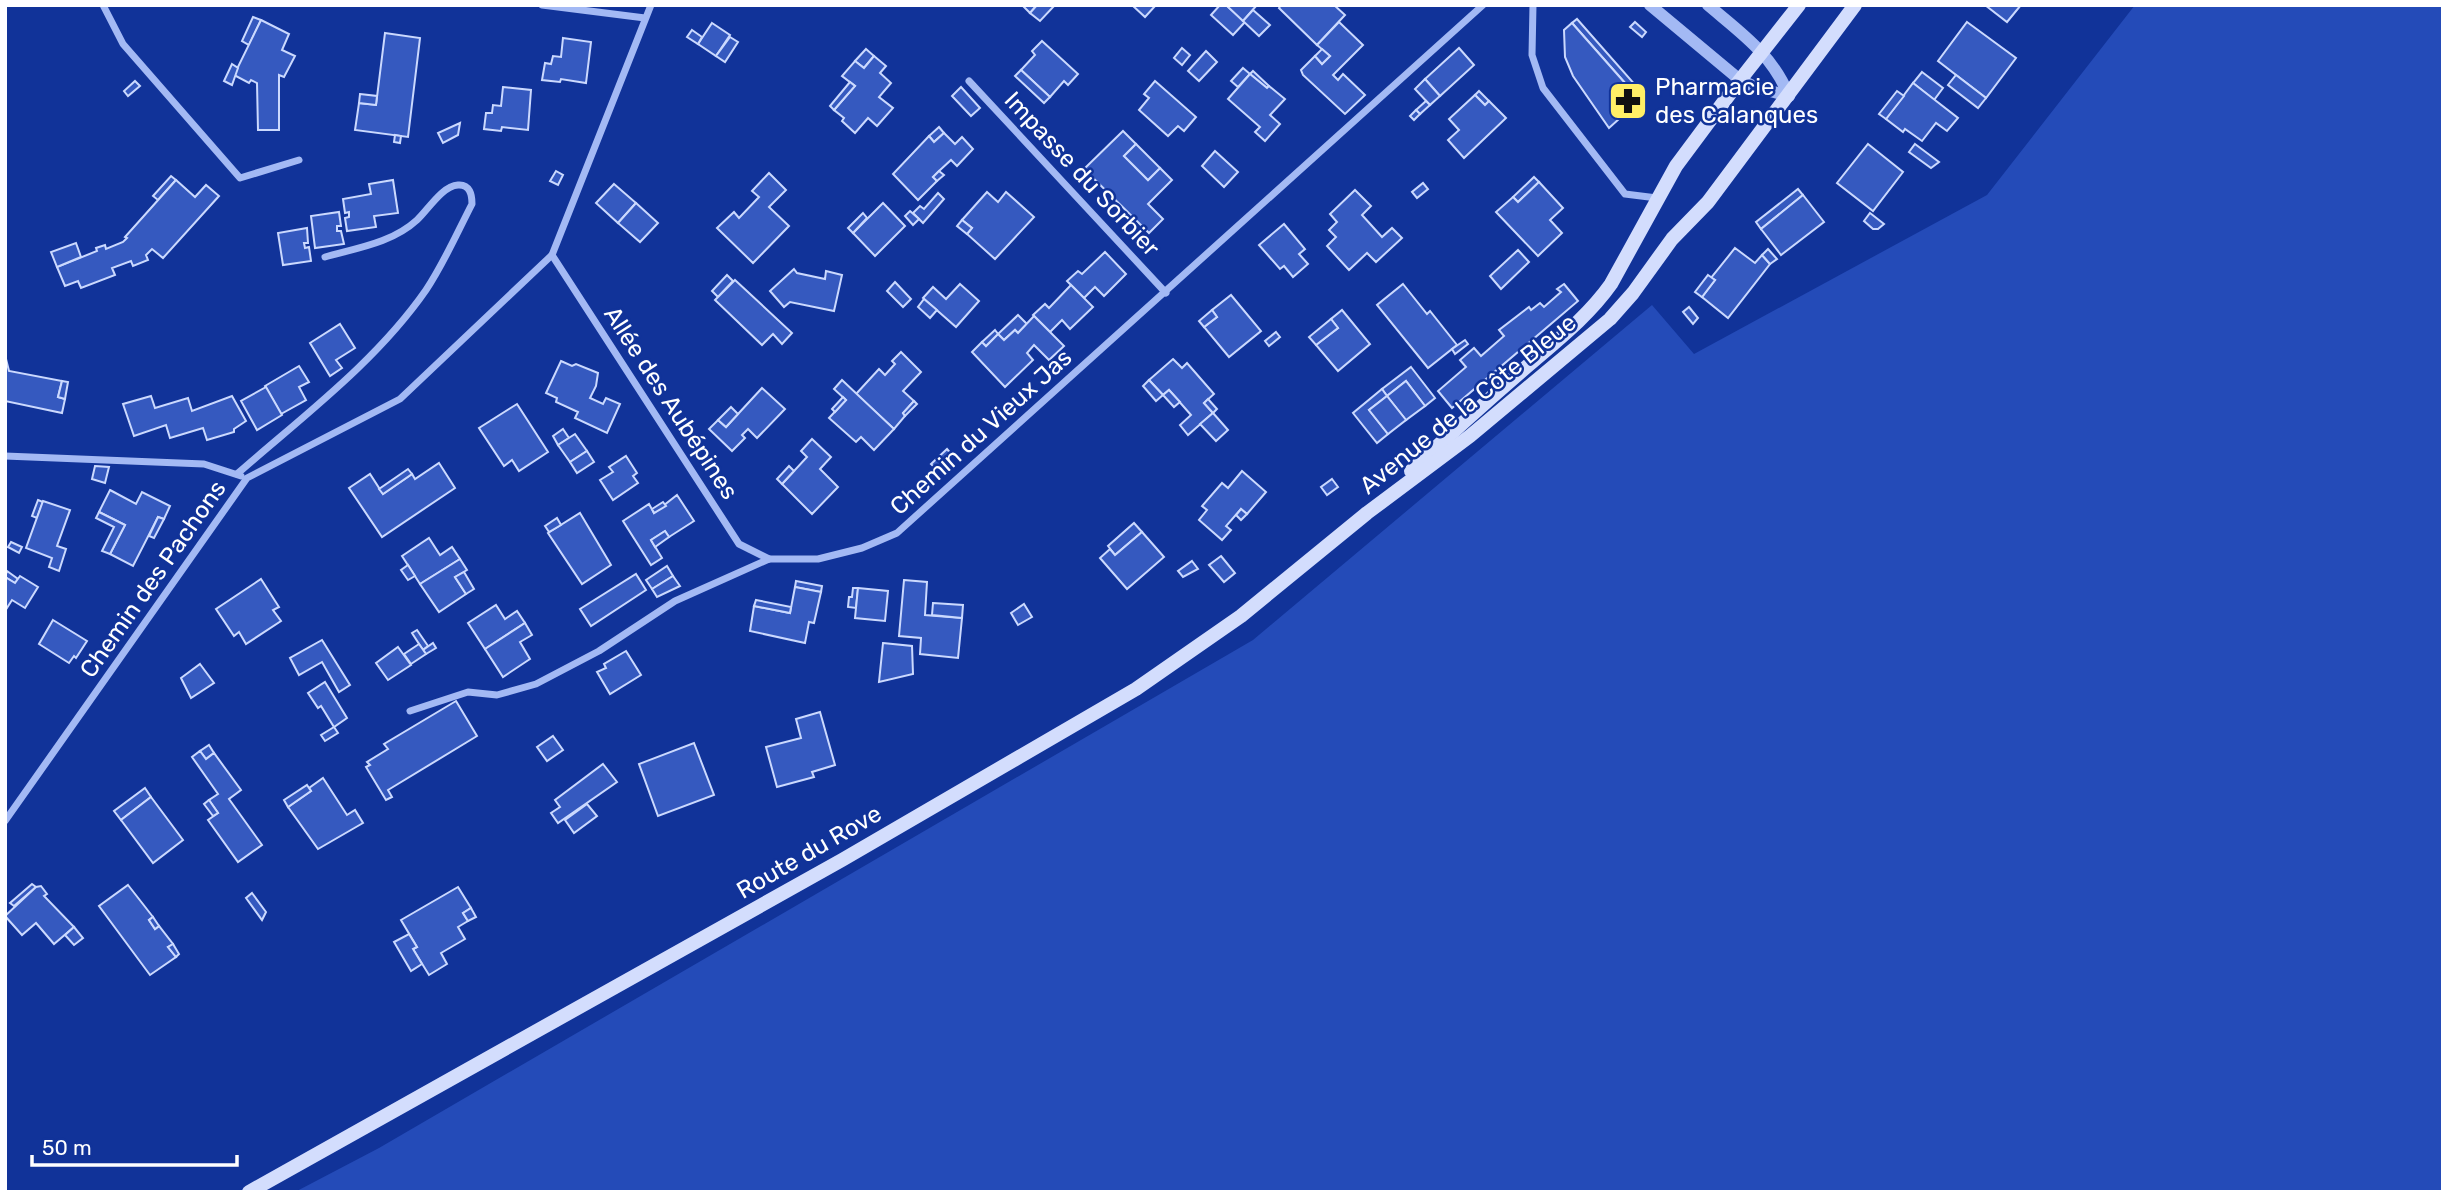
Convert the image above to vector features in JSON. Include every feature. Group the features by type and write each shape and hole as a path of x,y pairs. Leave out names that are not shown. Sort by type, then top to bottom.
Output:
{"main road":[{"name":"Avenue de la Côte Bleue","path":"1367,513 1448,435 1575,326 1600,300 1676,166 1799,5"},
{"name":"Avenue de la Côte Bleue","path":"1367,513 1470,436 1609,319 1633,293 1672,239 1708,202 1855,5"},
{"name":"Route du Rove","path":"249,1192 842,860 1136,689 1241,616 1367,513"}],"street":[{"path":"103,5 123,44 240,178 299,160"},
{"path":"542,5 645,18"},
{"name":"Chemin des Pachons","path":"5,821 247,478 400,399 552,255 651,5"},
{"name":"Chemin du Vieux Jas","path":"410,710 468,692 497,695 537,684 599,651 675,601 769,559 818,559 862,548 897,533 1483,5"},
{"path":"1533,5 1532,55 1542,88 1625,194 1658,198"},
{"path":"1650,5 1740,80 1789,96"},
{"path":"1708,5 1763,51 1782,79 1789,96"},
{"name":"Impasse du Sorbier","path":"969,81 1166,293"},
{"path":"237,474 382,343 430,282 472,204 472,194 461,184 454,186 444,192 416,222 387,240 326,257"},
{"name":"Allée des Aubépines","path":"552,255 739,544 769,559"},
{"path":"5,456 204,464 247,478"}],"shaded area":[{"path":"2135,5 2443,5 2443,1192 295,1192 379,1148 1253,640 1652,305 1694,354 1987,195"}],"building":[{"path":"1022,5 1037,5 1030,13"},
{"path":"1037,5 1055,5 1040,21 1030,13"},
{"path":"1132,5 1156,5 1145,17"},
{"path":"1220,5 1226,5 1245,22 1233,35 1211,15"},
{"path":"1226,5 1257,5 1243,21"},
{"path":"1281,5 1334,5 1345,15 1317,45 1279,8"},
{"path":"1985,5 2021,5 2007,22"},
{"path":"1253,10 1270,25 1259,36 1243,21"},
{"path":"253,17 261,20 249,45 242,41"},
{"path":"1577,19 1645,96 1640,100 1572,23"},
{"path":"261,20 289,34 282,50 295,56 284,77 279,75 279,130 258,130 257,83 251,80 249,83 234,75"},
{"path":"1339,22 1363,45 1333,75 1338,80 1343,74 1365,95 1345,114 1303,75 1301,70 1315,56 1322,64 1330,56 1317,45"},
{"path":"1635,22 1646,32 1642,37 1630,27"},
{"path":"1967,22 2016,58 1986,98 1938,61"},
{"path":"712,23 730,35 716,56 698,44"},
{"path":"1572,23 1640,100 1609,128 1573,76 1565,57 1564,30"},
{"path":"692,30 702,37 698,44 687,37"},
{"path":"385,33 420,38 408,137 355,130 359,103 376,105"},
{"path":"730,37 738,42 725,62 716,56"},
{"path":"563,38 591,42 586,83 561,79 560,82 542,80 545,63 551,64 553,56 561,57"},
{"path":"1042,41 1078,74 1068,85 1064,81 1050,97 1021,70 1035,55 1032,51"},
{"path":"1182,48 1190,55 1182,65 1174,58"},
{"path":"1459,48 1474,65 1440,96 1425,79"},
{"path":"866,49 874,56 864,68 855,61"},
{"path":"1322,49 1330,56 1322,64 1315,56"},
{"path":"1206,51 1217,62 1199,81 1188,71"},
{"path":"874,56 886,66 880,73 891,83 879,97 893,108 877,126 868,118 855,133 834,110 855,86 842,76 855,61 864,68"},
{"path":"232,64 238,68 232,85 224,81"},
{"path":"1243,68 1250,74 1238,87 1231,81"},
{"path":"1021,70 1050,97 1044,103 1015,76"},
{"path":"1253,71 1269,86 1267,88 1250,74"},
{"path":"1922,72 1943,88 1934,100 1913,83"},
{"path":"1250,74 1285,99 1270,115 1280,124 1265,141 1255,132 1260,127 1228,99"},
{"path":"1956,75 1986,98 1978,108 1948,85"},
{"path":"1425,79 1440,96 1430,105 1415,89"},
{"path":"135,81 140,86 128,96 124,91"},
{"path":"1155,81 1196,117 1184,131 1178,126 1168,136 1139,110 1149,98 1144,94"},
{"path":"850,82 855,86 834,110 830,106"},
{"path":"1913,83 1958,118 1947,131 1936,123 1922,141 1905,129 1903,132 1886,119"},
{"path":"503,87 531,90 528,130 502,127 501,131 484,129 486,113 492,113 493,105 501,106"},
{"path":"961,87 980,108 971,116 952,96"},
{"path":"1479,91 1489,101 1485,105 1475,95"},
{"path":"1897,91 1904,96 1886,119 1879,114"},
{"path":"360,94 377,96 376,105 359,103"},
{"path":"1475,95 1485,105 1489,101 1506,118 1464,158 1448,140 1459,130 1449,119"},
{"path":"1426,101 1430,105 1420,114 1416,110"},
{"path":"1416,110 1420,114 1414,120 1410,116"},
{"path":"460,123 458,135 443,143 438,133"},
{"path":"939,127 944,133 934,142 929,136"},
{"path":"1123,131 1136,144 1124,156 1148,180 1160,168 1172,180 1148,204 1163,219 1149,233 1084,169"},
{"path":"944,133 955,144 962,137 973,149 957,166 951,160 939,171 933,177 937,181 918,200 893,174 929,136 934,142"},
{"path":"395,135 401,136 400,143 394,142"},
{"path":"1136,144 1160,168 1148,180 1124,156"},
{"path":"1868,144 1903,172 1873,211 1837,183"},
{"path":"1915,144 1939,162 1931,168 1909,152"},
{"path":"1215,151 1238,172 1224,187 1202,166"},
{"path":"556,171 563,175 558,185 550,181"},
{"path":"939,171 944,175 937,181 933,177"},
{"path":"769,173 786,190 769,207 789,226 753,263 717,228 734,212 739,218 759,197 752,191"},
{"path":"171,176 176,180 158,200 153,196"},
{"path":"1534,177 1539,182 1518,202 1513,197"},
{"path":"176,180 195,197 206,185 219,196 163,258 152,249 146,255 148,260 133,266 131,261 112,268 115,275 81,288 78,281 65,286 57,267 97,251 96,248 105,245 106,249 123,242"},
{"path":"393,180 398,213 374,216 376,227 347,231 345,218 349,217 349,212 345,213 343,199 371,194 369,184"},
{"path":"1539,182 1563,208 1550,220 1562,233 1538,256 1496,212 1513,197 1518,202"},
{"path":"1423,183 1428,189 1417,198 1412,192"},
{"path":"614,184 636,203 618,223 596,203"},
{"path":"1798,189 1803,195 1761,229 1756,222"},
{"path":"1355,190 1371,206 1362,215 1382,237 1392,228 1402,238 1376,262 1367,253 1349,270 1327,246 1336,237 1329,230 1337,222 1330,214"},
{"path":"987,192 998,202 1006,192 1034,217 995,259 967,234 972,228 962,220"},
{"path":"938,193 944,199 923,223 913,213 920,206 924,209"},
{"path":"1803,195 1824,222 1781,255 1761,229"},
{"path":"636,203 658,223 640,242 618,223"},
{"path":"883,203 905,226 875,256 853,233"},
{"path":"910,211 919,219 913,225 905,216"},
{"path":"339,212 341,226 337,226 337,231 341,231 344,244 315,248 311,216"},
{"path":"863,213 867,218 853,233 848,228"},
{"path":"1870,213 1884,224 1878,229 1873,229 1864,221"},
{"path":"962,220 972,228 967,234 957,226"},
{"path":"1284,224 1305,249 1299,254 1308,264 1293,277 1284,266 1280,269 1259,245"},
{"path":"307,228 308,243 304,243 305,248 309,247 311,261 283,265 278,233"},
{"path":"76,243 81,257 57,267 51,252"},
{"path":"1735,248 1755,263 1762,255 1770,264 1728,318 1702,297 1715,280 1711,278"},
{"path":"1768,249 1777,259 1770,264 1762,255"},
{"path":"1518,250 1529,262 1501,289 1490,276"},
{"path":"1105,252 1126,274 1104,296 1095,287 1084,298 1067,281 1078,271 1082,274"},
{"path":"794,269 797,273 825,279 826,271 842,275 834,311 790,302 784,307 770,291"},
{"path":"727,275 733,281 718,297 712,291"},
{"path":"1708,275 1715,280 1702,297 1695,292"},
{"path":"735,280 792,333 782,344 773,334 762,345 715,300"},
{"path":"895,282 911,299 903,307 887,291"},
{"path":"960,284 979,301 956,327 923,298 933,287 946,299"},
{"path":"1403,284 1427,314 1430,311 1457,345 1428,368 1377,305"},
{"path":"1564,284 1578,301 1452,408 1438,391 1466,367 1460,360 1474,348 1481,356 1504,336 1499,330 1529,307 1531,310 1540,303 1544,307 1561,292 1557,289"},
{"path":"1071,285 1093,307 1070,329 1062,320 1050,332 1033,315 1045,304 1049,308"},
{"path":"1231,295 1261,331 1229,357 1204,327 1217,317 1212,310"},
{"path":"924,299 937,310 930,318 918,307"},
{"path":"1689,307 1698,318 1693,324 1683,312"},
{"path":"1212,310 1217,317 1204,327 1199,321"},
{"path":"1342,310 1370,344 1338,371 1316,345 1338,328 1331,319"},
{"path":"1018,315 1027,324 1018,333 1015,330 1004,340 998,334"},
{"path":"1034,316 1064,346 1049,360 1034,345 1027,353 1033,360 1005,387 972,352 982,342 986,346 998,334 1004,340 1015,330 1018,333"},
{"path":"1331,319 1338,328 1316,345 1309,337"},
{"path":"340,324 355,348 336,360 342,368 330,376 310,343"},
{"path":"995,330 998,334 986,346 982,342"},
{"path":"1276,332 1280,337 1269,346 1265,341"},
{"path":"1465,340 1468,344 1455,354 1452,349"},
{"path":"901,352 921,372 903,391 914,401 894,429 856,394 879,369 885,375 895,364 892,361"},
{"path":"5,355 9,371 62,381 58,397 65,399 62,413 5,401"},
{"path":"1173,359 1182,368 1187,363 1214,394 1204,403 1213,413 1188,435 1180,425 1191,415 1169,390 1163,395 1149,380"},
{"path":"561,361 598,373 590,398 603,404 606,398 620,404 607,433 575,418 578,412 556,402 557,398 546,393"},
{"path":"299,366 309,382 299,387 306,400 281,414 265,386"},
{"path":"1411,367 1435,398 1425,406 1406,381 1387,396 1382,389"},
{"path":"842,380 894,429 874,450 861,437 856,442 829,418 846,400 834,389"},
{"path":"1149,380 1163,395 1156,401 1143,386"},
{"path":"62,381 68,382 65,399 58,397"},
{"path":"1406,381 1425,406 1406,420 1387,396"},
{"path":"266,387 282,415 257,430 241,401"},
{"path":"762,388 785,409 757,438 748,429 742,435 745,438 732,451 709,429 718,420 726,427"},
{"path":"1382,389 1387,396 1369,410 1388,434 1377,443 1353,413"},
{"path":"1169,390 1180,402 1174,407 1163,395"},
{"path":"151,396 155,408 188,398 192,411 232,396 246,421 234,429 234,432 207,440 203,428 170,438 166,425 134,436 123,404"},
{"path":"1387,396 1406,420 1388,434 1369,410"},
{"path":"843,397 846,400 835,412 832,409"},
{"path":"1208,399 1217,409 1213,413 1204,403"},
{"path":"914,401 917,404 905,416 903,413"},
{"path":"517,404 548,452 519,471 512,460 504,466 479,428"},
{"path":"731,407 738,414 726,427 718,420"},
{"path":"1213,413 1228,430 1216,441 1200,424"},
{"path":"563,429 569,438 558,445 553,436"},
{"path":"575,434 587,451 570,462 558,445"},
{"path":"812,439 831,457 820,469 838,487 812,514 782,484 807,457 801,451"},
{"path":"947,449 952,455 936,469 931,464"},
{"path":"587,451 594,462 577,473 570,462"},
{"path":"626,456 637,473 633,476 638,483 613,500 600,480 613,472 609,467"},
{"path":"439,463 455,488 382,537 349,488 370,474 383,494 412,474 415,479"},
{"path":"95,466 109,467 105,483 92,479"},
{"path":"789,466 794,471 782,484 777,479"},
{"path":"408,469 412,474 383,494 379,489"},
{"path":"1242,471 1266,492 1247,514 1241,509 1226,526 1231,530 1222,540 1199,520 1207,510 1202,506 1222,483 1228,488"},
{"path":"1332,479 1338,487 1327,495 1321,487"},
{"path":"110,490 136,504 142,492 170,506 164,519 158,517 133,566 110,554 125,525 99,512"},
{"path":"677,495 694,521 669,537 665,531 651,540 662,558 651,565 623,521 649,504 654,513"},
{"path":"38,500 43,502 37,518 32,516"},
{"path":"43,501 70,510 57,546 66,549 59,571 49,567 52,558 26,548"},
{"path":"663,502 666,506 654,513 652,509"},
{"path":"1241,509 1247,514 1241,520 1236,515"},
{"path":"99,512 125,525 110,554 102,551 114,527 96,518"},
{"path":"580,513 611,565 582,584 548,533"},
{"path":"158,517 164,519 154,538 149,536"},
{"path":"557,518 561,525 549,532 545,526"},
{"path":"1134,523 1142,532 1115,555 1108,546"},
{"path":"665,531 669,537 655,547 651,540"},
{"path":"1142,532 1164,557 1127,589 1100,558 1110,549 1115,555"},
{"path":"429,538 440,555 452,547 460,559 420,584 402,556"},
{"path":"11,542 22,547 19,553 8,547"},
{"path":"1221,556 1235,573 1224,582 1209,565"},
{"path":"460,559 467,570 455,577 466,594 439,612 420,584"},
{"path":"1192,561 1198,569 1183,577 1178,571"},
{"path":"408,565 415,576 408,580 401,570"},
{"path":"667,566 673,576 652,589 646,580"},
{"path":"7,571 18,579 15,583 5,577"},
{"path":"464,572 474,589 466,594 455,577"},
{"path":"636,574 646,590 591,626 580,609"},
{"path":"20,576 38,587 25,608 12,600 5,611 5,577 15,583"},
{"path":"673,576 680,586 657,597 652,589"},
{"path":"261,579 279,607 273,610 281,621 246,644 239,632 234,636 216,609"},
{"path":"904,580 927,582 925,615 962,618 958,658 920,654 921,638 899,636"},
{"path":"796,581 822,586 821,592 795,587"},
{"path":"795,587 821,592 814,623 809,622 805,643 750,631 754,606 790,613"},
{"path":"853,588 858,588 856,608 848,607"},
{"path":"858,588 888,591 885,621 855,618"},
{"path":"756,600 791,607 790,613 754,606"},
{"path":"933,603 963,605 962,618 932,615"},
{"path":"1024,604 1032,617 1018,625 1011,613"},
{"path":"496,605 505,619 517,611 525,623 485,649 468,623"},
{"path":"53,620 87,641 76,658 74,656 69,663 39,644"},
{"path":"525,623 532,635 520,642 530,659 503,677 485,649"},
{"path":"417,630 428,646 423,650 412,633"},
{"path":"322,640 350,685 339,692 322,662 299,675 290,658"},
{"path":"433,643 436,648 426,654 423,650"},
{"path":"883,643 912,646 913,674 879,682"},
{"path":"419,644 426,654 411,664 404,654"},
{"path":"398,647 411,665 388,680 376,663"},
{"path":"626,651 641,675 610,694 597,672 606,668 604,664"},
{"path":"200,664 214,683 191,698 181,678"},
{"path":"325,682 347,718 334,727 321,706 318,708 308,693"},
{"path":"456,701 477,736 388,790 392,797 386,800 366,767 370,765 367,762 388,749 384,744"},
{"path":"820,712 835,765 812,772 814,777 777,787 766,747 801,738 796,719"},
{"path":"334,727 338,733 325,741 321,735"},
{"path":"553,736 563,750 547,761 537,747"},
{"path":"694,743 714,795 658,816 639,764"},
{"path":"209,745 214,753 206,759 200,751"},
{"path":"200,751 206,759 214,753 241,790 229,799 262,845 238,862 208,820 218,813 209,800 218,794 192,757"},
{"path":"603,764 617,782 558,823 551,813 560,807 555,800"},
{"path":"323,778 347,815 355,810 363,823 318,849 288,807 311,791 309,788"},
{"path":"307,785 311,791 288,807 284,800"},
{"path":"145,788 151,797 121,820 114,811"},
{"path":"151,797 183,840 153,863 121,820"},
{"path":"209,800 218,813 213,816 204,804"},
{"path":"587,804 597,816 574,833 565,820"},
{"path":"32,884 36,887 14,906 10,903"},
{"path":"128,885 153,917 149,920 155,929 159,926 173,944 168,947 176,957 150,975 99,906"},
{"path":"41,886 47,894 44,896 74,927 54,944 36,923 22,935 5,916 36,887"},
{"path":"458,887 471,908 463,913 468,921 458,927 465,939 441,953 447,964 429,975 413,949 417,947 401,920"},
{"path":"252,893 266,912 262,920 246,898"},
{"path":"471,908 476,917 468,921 463,913"},
{"path":"153,917 159,926 155,929 149,920"},
{"path":"74,927 83,938 74,945 65,935"},
{"path":"409,934 417,947 413,949 422,964 411,971 394,942"},
{"path":"173,944 179,954 176,957 168,947"}],"place":[{"name":"Pharmacie des Calanques","path":"1628,101"}]}
